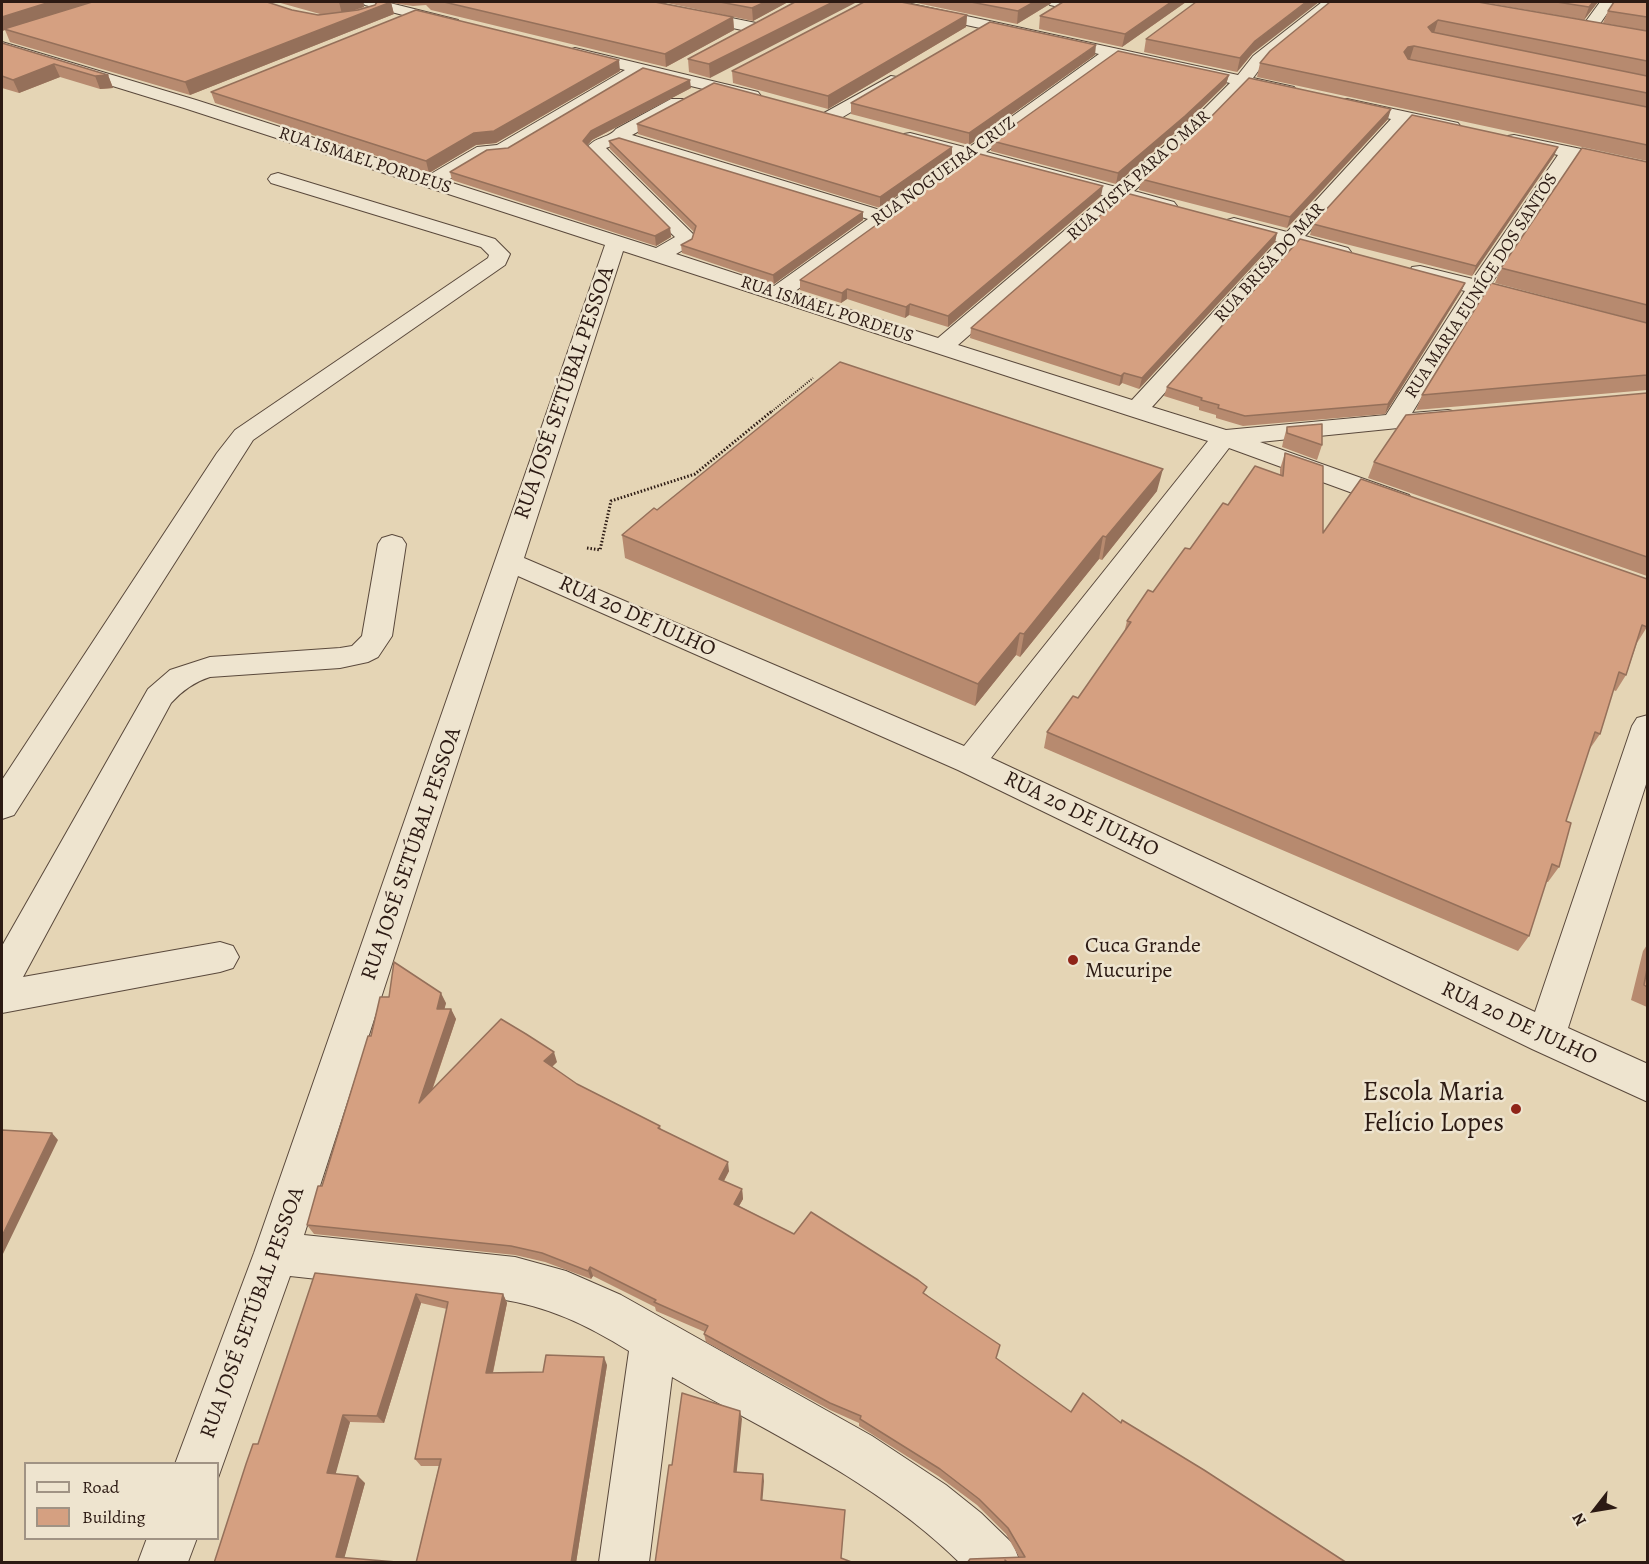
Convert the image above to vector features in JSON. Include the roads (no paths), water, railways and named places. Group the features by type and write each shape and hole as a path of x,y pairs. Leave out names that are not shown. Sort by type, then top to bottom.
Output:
{"street":[{"path":"415,14 446,2"},
{"path":"634,2 756,28"},
{"path":"884,2 1300,93"},
{"path":"1019,32 1062,2"},
{"name":"RUA VISTA PARA O MAR","path":"942,347 1191,132 1242,81 1259,59 1331,2"},
{"path":"1590,28 1608,2"},
{"path":"952,17 970,7"},
{"path":"379,11 415,14 471,27"},
{"path":"736,39 774,18"},
{"path":"967,36 987,24"},
{"name":"RUA ISMAEL PORDEUS","path":"5,39 190,104 430,182 614,250"},
{"name":"RUA NOGUEIRA CRUZ","path":"777,294 969,153 1119,54 1144,42"},
{"path":"561,49 765,100"},
{"name":"RUA ISMAEL PORDEUS","path":"2,59 168,114 614,250 658,255 1224,438 1425,510"},
{"path":"668,75 687,64"},
{"path":"430,182 483,151 501,151 639,69"},
{"path":"830,117 908,71"},
{"path":"658,255 685,241 685,236 650,199 626,179 606,156 595,149 600,143 620,136 730,75"},
{"path":"1369,108 1386,91"},
{"path":"168,114 211,96"},
{"path":"1335,101 1470,130"},
{"path":"808,111 853,123"},
{"name":"RUA BRISA DO MAR","path":"1136,410 1404,116"},
{"path":"888,132 1189,212"},
{"path":"1492,135 1647,169"},
{"path":"620,136 882,217"},
{"name":"RUA MARIA EUNÍCE DOS SANTOS","path":"1395,421 1523,217 1570,152"},
{"path":"2,806 230,453 244,435 498,261 500,254 488,243 278,179"},
{"path":"1212,218 1357,256"},
{"name":"RUA JOSÉ SETÚBAL PESSOA","path":"200,1462 276,1253 457,722 507,561 614,250"},
{"path":"1401,267 1546,305"},
{"path":"970,762 1224,438 1476,414"},
{"path":"2,980 159,697 168,686 191,671 210,667 340,658 357,656 368,651 374,644 376,636 392,544"},
{"name":"RUA 20 DE JULHO","path":"507,561 970,762 1647,1084"},
{"path":"1546,1037 1647,726"},
{"path":"2,997 220,957"},
{"path":"276,1253 422,1270 474,1273 546,1286 606,1310 653,1341 898,1479 981,1547 995,1563"},
{"path":"624,1563 653,1341"},
{"path":"163,1563 172,1540"}],"place":[{"name":"Cuca Grande Mucuripe","path":"1073,960"},
{"name":"Escola Maria Felício Lopes","path":"1516,1109"}]}
